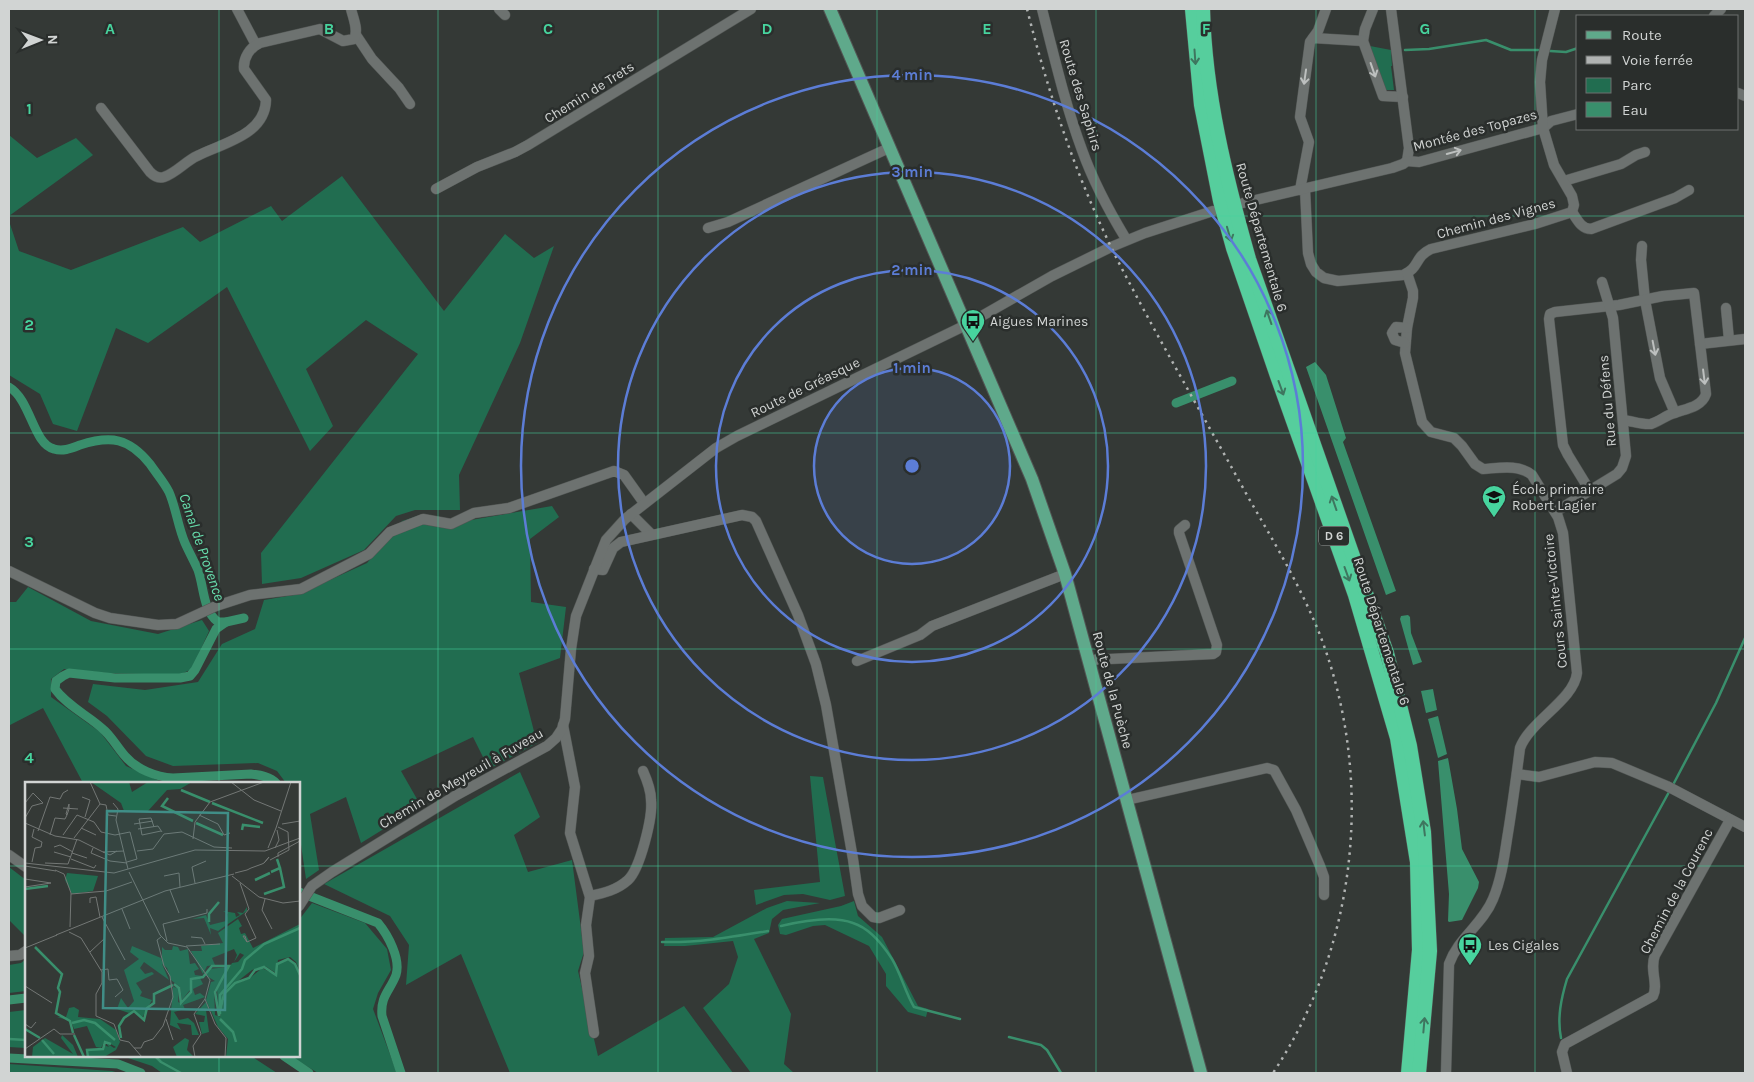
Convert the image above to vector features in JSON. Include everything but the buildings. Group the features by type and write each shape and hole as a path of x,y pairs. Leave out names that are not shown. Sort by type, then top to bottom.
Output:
{"highway":[{"name":"Route Départementale 6","path":"1201,11 1201,105 1220,201 1233,248 1355,595 1397,738 1417,862 1419,950 1408,1073"},
{"name":"Route Départementale 6","path":"1201,11 1218,133 1232,199 1249,259 1386,654 1410,746 1424,832 1430,951 1420,1073"}],"main road":[{"name":"Route de la Puèche","path":"830,9 1032,480 1065,574 1201,1073"}],"street":[{"path":"237,9 256,45"},
{"path":"351,9 356,35 372,59 399,88 410,104"},
{"name":"Chemin de Trets","path":"436,189 528,145 751,9"},
{"name":"Route des Saphirs","path":"1042,9 1063,92 1082,151 1104,200 1126,239"},
{"path":"1326,9 1310,42 1300,117 1309,142 1303,189 1308,253 1311,264 1324,278 1338,281 1398,276 1407,273"},
{"path":"1373,9 1363,41 1383,96 1403,97"},
{"path":"1391,9 1409,148 1407,161"},
{"name":"Chemin des Vignes","path":"1407,273 1415,267 1422,254 1431,249 1535,224 1572,212 1574,205 1572,196 1554,165 1543,128 1540,82 1542,60 1555,9"},
{"path":"101,108 150,172 159,178 165,177 195,156 222,146 244,134 260,120 264,114 266,100 246,74 243,63 246,56 256,45 320,29 343,41 354,39 356,35"},
{"path":"1315,34 1363,41"},
{"name":"Montée des Topazes","path":"1243,203 1392,168 1407,161 1419,162 1543,128 1551,121 1576,115"},
{"path":"708,228 728,222 889,148"},
{"path":"1564,181 1624,163 1636,155 1645,152"},
{"path":"1572,212 1582,226 1586,229 1591,229 1675,198 1689,190"},
{"name":"Route de Gréasque","path":"737,436 966,325 1052,276 1126,239 1213,211"},
{"path":"1642,246 1641,260 1645,300 1660,378 1675,413"},
{"name":"Cours Sainte-Victoire","path":"1407,273 1413,291 1407,328 1407,360 1422,422 1437,434 1454,438 1472,461 1483,469 1520,468 1532,475 1555,512 1564,532 1576,677 1573,686 1522,742 1503,861 1493,899 1482,917 1455,949 1449,964 1446,1073"},
{"name":"Rue du Défens","path":"1555,512 1617,474 1622,468 1626,456 1613,318 1602,282"},
{"path":"1590,491 1564,445 1550,316 1555,312 1609,306 1663,296 1694,294 1706,394 1704,398 1681,412 1652,423 1623,420"},
{"path":"1726,308 1729,340"},
{"path":"1700,344 1745,338"},
{"name":"Chemin de Meyreuil à Fuveau","path":"301,903 312,886 381,841 455,796 547,746 556,738 563,725 567,707 571,649 576,616 606,540 615,529 644,503 716,448 737,436"},
{"path":"9,571 110,618 158,626 177,624 250,595 301,590 369,554 390,532 422,519 451,524 474,513 509,508 614,471 624,475 644,503"},
{"path":"631,514 651,534"},
{"path":"594,569 603,570 613,548 618,543 651,534 742,515 752,517 756,521 798,614 816,664 826,705 858,894 862,906 874,917 879,918 900,910"},
{"path":"1089,660 1213,654 1216,652 1217,645 1179,533 1179,530 1185,525"},
{"path":"857,660 920,635 932,626 1065,574"},
{"path":"563,725 575,787 570,833 590,896 586,925 589,956 585,973 594,1033"},
{"path":"1517,774 1539,777 1595,762 1612,763 1667,786 1745,827"},
{"path":"1127,800 1267,768 1274,770 1296,810 1320,866 1324,877 1324,895"},
{"path":"590,896 612,891 622,885 638,867 651,808 650,792 643,770"},
{"name":"Chemin de la Courenc","path":"1567,1073 1562,1052 1566,1044 1653,996 1655,988 1652,967 1655,954 1730,820"},
{"path":"9,855 25,866"},
{"path":"9,956 25,952"}],"green space":[{"path":"1370,46 1391,50 1394,90 1384,90"},
{"path":"9,135 37,158 76,138 93,155 9,216"},
{"path":"342,176 444,311 505,234 534,258 554,246 520,343 459,475 460,510 415,510 396,516 364,550 301,578 262,584 261,553 418,354 366,320 306,369 333,426 310,451 227,287 148,343 116,328 77,431 53,424 40,394 9,375 9,221 19,251 71,270 183,227 200,242 271,206 282,221"},
{"path":"552,506 559,517 530,539 531,602 566,607 560,658 519,673 537,743 489,769 473,737 401,771 421,806 361,843 346,797 310,814 319,870 306,879 300,838 300,782 285,782 277,771 258,763 173,766 146,756 107,716 88,702 93,684 145,690 198,682 222,644 255,629 264,600 299,594 367,563 402,521 417,516 471,520"},
{"path":"28,587 91,621 158,634 202,620 209,631 192,669 179,675 107,673 64,669 51,679 51,697 100,732 126,766 162,782 82,782 43,708 10,725 9,602 16,602"},
{"path":"520,772 540,817 514,835 528,872 572,860 584,952 578,971 598,1056 684,1006 733,1073 510,1073 461,954 406,985 409,945 390,916 324,884"},
{"path":"810,776 823,777 845,896 830,900 803,894 784,895 756,905 754,890 820,882"},
{"path":"9,867 25,879 25,936 9,920"},
{"path":"787,901 820,903 783,910 772,919 769,933 754,939 791,1014 784,1064 794,1073 751,1073 703,1008 729,984 738,957 733,941 685,946 664,946 665,938 713,937 767,908"},
{"path":"854,901 858,916 882,937 918,1006 928,1009 926,1017 908,1012 886,986 886,974 869,946 825,925 813,926 786,935 780,934 778,925 782,919 841,906"},
{"path":"312,903 365,923 387,949 391,970 378,993 373,1009 397,1073 318,1073 292,1057 300,1057 300,919"},
{"path":"25,960 25,991 9,993 9,965 21,963"},
{"path":"25,1010 25,1048 9,1047 9,1012"},
{"path":"125,1057 253,1057 277,1073 162,1073 152,1066"},
{"path":"9,1064 112,1071 119,1073 9,1073"}],"water":[{"path":"1315,362 1326,375 1346,438 1343,442 1396,591 1386,595 1306,367"},
{"path":"1408,615 1410,617 1411,633 1422,662 1413,665 1400,619 1401,616"},
{"path":"1433,689 1437,710 1426,713 1421,691"},
{"path":"1438,716 1447,754 1438,758 1428,719"},
{"path":"1448,758 1462,849 1479,882 1478,888 1462,920 1449,922 1449,894 1438,761"}],"waterway":[{"path":"1405,50 1429,49 1486,40 1511,50 1538,50"},
{"path":"1550,51 1566,52 1576,49"},
{"path":"1176,403 1232,381"},
{"name":"Canal de Provence","path":"9,387 22,401 41,439 54,449 64,450 91,442 110,440 127,444 142,455 169,492 183,537 198,570 209,612 218,622 244,618"},
{"name":"Canal de Provence","path":"226,622 216,629 190,676 180,678 115,678 69,673 56,681 55,689 66,701 105,731 130,761 147,772 173,778 251,774 268,777 275,782"},
{"path":"1674,783 1716,703 1745,638"},
{"path":"1561,1038 1560,1009 1567,979 1669,792"},
{"name":"Canal de Provence","path":"300,892 378,923 386,934 393,948 397,969 394,981 382,1003 382,1016 401,1073"},
{"path":"781,926 827,919 836,919 859,925 875,938 888,954 914,1007 960,1019"},
{"path":"662,942 702,941 768,931"},
{"name":"Canal de Provence","path":"9,1000 25,998"},
{"path":"1009,1037 1041,1045 1047,1050 1061,1073"},
{"path":"9,1039 25,1040"},
{"path":"156,1057 161,1062 181,1073"},
{"name":"Canal de Provence","path":"285,1057 309,1073"},
{"name":"Canal de Provence","path":"9,1058 118,1064 141,1073"}],"railway":[{"path":"1027,9 1058,115 1097,218 1144,311 1296,582 1320,635 1337,690 1348,746 1352,803 1349,860 1340,916 1324,971 1302,1023 1273,1073"}],"place":[{"name":"Aigues Marines","path":"973,342"},
{"name":"École primaire Robert Lagier","path":"1494,518"},
{"name":"Les Cigales","path":"1470,966"}]}
